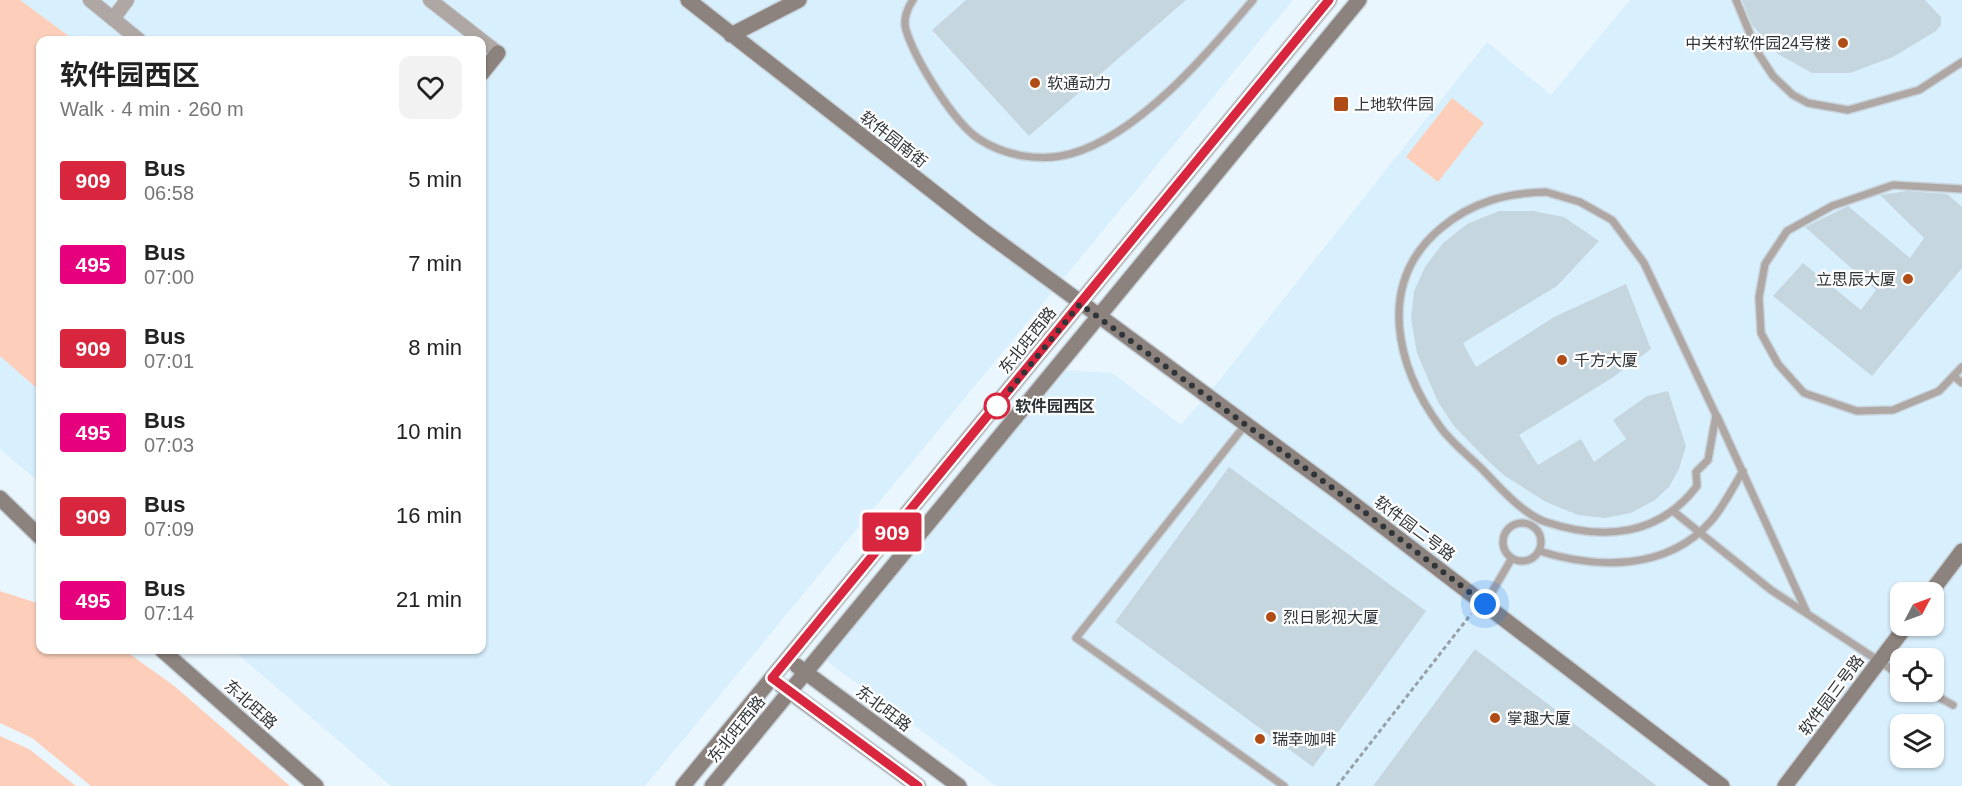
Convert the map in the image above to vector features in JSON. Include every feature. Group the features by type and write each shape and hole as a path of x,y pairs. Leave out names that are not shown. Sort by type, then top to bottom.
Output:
{"street":[{"path":"90,0 134,36"},
{"path":"113,19 128,0"},
{"path":"430,0 476,36"},
{"name":"软件园南街","path":"688,0 1080,304"},
{"path":"731,35 799,0"},
{"name":"东北旺西路","path":"683,786 1329,0"},
{"name":"东北旺西路","path":"712,786 1359,0"},
{"path":"486,44 498,53 486,68"},
{"name":"软件园二号路","path":"1080,304 1246,424 1722,786"},
{"path":"0,498 36,533"},
{"path":"1939,582 1962,551"},
{"name":"软件园三号路","path":"1785,786 1898,636"},
{"name":"东北旺路","path":"167,654 316,786"},
{"name":"东北旺路","path":"788,659 959,786"},
{"path":"772,678 918,786"}],"lane":[{"path":"913,0 907,8 905,28 940,98 978,138 1015,155 1044,158 1069,155 1092,147 1116,133 1152,105 1213,48 1253,0"},
{"path":"1736,0 1758,53 1773,76 1793,95 1808,103 1848,110 1919,90 1962,62"},
{"path":"1962,189 1893,184 1832,206 1787,231 1765,264 1759,297 1761,333 1778,364 1804,393 1857,411 1893,410 1940,391 1962,367"},
{"path":"1716,415 1708,460 1696,472 1697,486 1683,504 1659,520 1623,532 1581,530 1544,521 1506,494 1442,430 1416,389 1401,347 1401,286 1407,267 1431,237 1464,212 1500,196 1546,192 1580,202 1612,220 1644,263 1743,471 1808,615"},
{"path":"1246,424 1076,638 1284,786"},
{"path":"1539,551 1540,534 1532,526 1520,524 1508,529 1503,541 1507,554 1524,561 1539,551 1592,563 1626,563 1669,552 1699,533 1721,507 1743,471"},
{"path":"1673,511 1808,615 1890,669"},
{"path":"1532,526 1536,516"},
{"path":"1485,604 1512,558"},
{"path":"1944,700 1953,705"}],"path":[{"path":"1337,786 1465,618 1485,604"}],"shaded area":[{"path":"0,0 1293,0 645,786 391,786 238,654 486,654 486,36 36,36 36,480 0,449"},
{"path":"0,0 20,0 69,36 36,36 36,388 0,356"},
{"path":"1630,0 1962,0 1962,786 996,786 824,659 1063,370 1112,373 1181,425 1218,382 1487,42 1551,95"},
{"path":"1452,98 1484,123 1438,182 1406,157"},
{"path":"0,591 36,603 36,654 130,654 173,685 290,786 91,786 32,738 0,723"},
{"path":"0,736 29,749 76,786 0,786"}],"building":[{"name":"软通动力","path":"966,0 1186,0 1029,136 932,30"},
{"name":"中关村软件园24号楼","path":"1742,0 1925,0 1941,17 1941,25 1936,31 1893,57 1850,73 1812,73 1778,54 1752,25"},
{"name":"立思辰大厦","path":"1907,191 1947,194 1962,207 1962,268 1872,376 1773,296 1803,263 1861,310 1876,290 1805,227 1848,206 1910,258 1924,238 1880,195"},
{"name":"千方大厦","path":"1499,211 1533,211 1564,217 1599,241 1557,286 1463,343 1476,367 1554,317 1626,284 1651,349 1612,378 1519,435 1538,465 1581,439 1594,462 1626,439 1613,420 1647,396 1668,391 1686,446 1679,469 1669,487 1655,500 1631,513 1605,518 1578,515 1546,502 1505,476 1488,461 1454,426 1438,402 1417,353 1411,318 1414,291 1425,267 1443,243 1467,224"},
{"name":"烈日影视大厦","path":"1229,467 1426,611 1313,767 1115,622"},
{"name":"掌趣大厦","path":"1475,649 1657,786 1373,786"}],"bus line":[{"name":"909","path":"918,786 772,678 1329,0"}],"place":[{"name":"中关村软件园24号楼","path":"1843,43"},
{"name":"软通动力","path":"1035,83"},
{"name":"上地软件园","path":"1341,104"},
{"name":"立思辰大厦","path":"1908,279"},
{"name":"千方大厦","path":"1562,360"},
{"name":"软件园西区","path":"997,406"},
{"name":"烈日影视大厦","path":"1271,617"},
{"name":"掌趣大厦","path":"1495,718"},
{"name":"瑞幸咖啡","path":"1260,739"}],"route":[{"path":"997,406 1080,304 1338,492 1485,604"}]}
